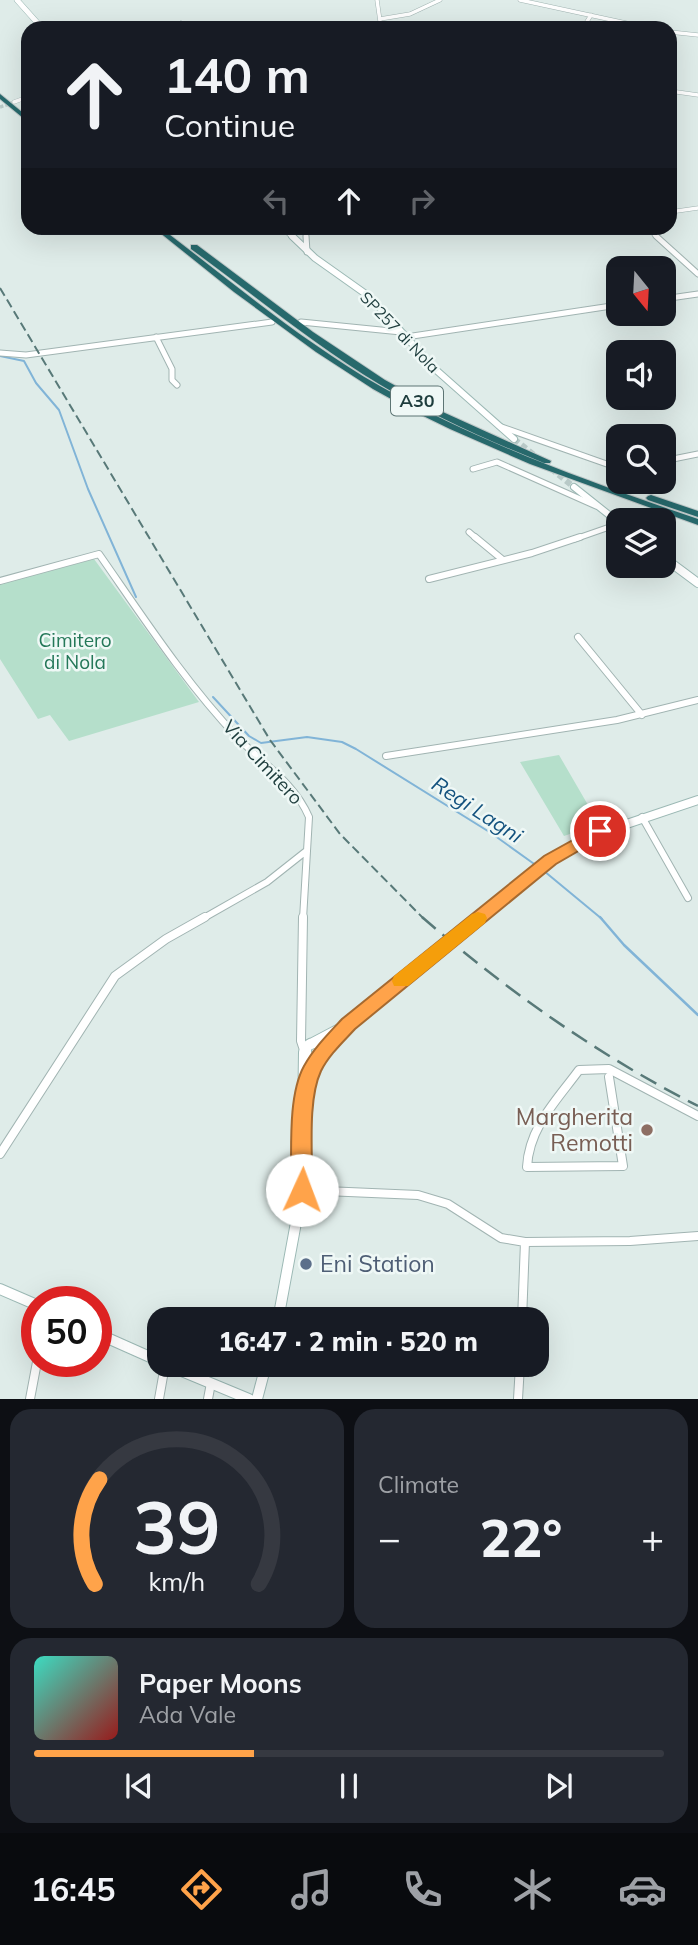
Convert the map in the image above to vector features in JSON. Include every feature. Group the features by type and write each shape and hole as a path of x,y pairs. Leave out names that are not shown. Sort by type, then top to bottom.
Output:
{"highway":[{"path":"0,96 21,114"},
{"path":"0,105 21,123"},
{"name":"A30","path":"166,235 328,357 388,394 504,451 586,484 698,522"},
{"name":"A30","path":"177,235 338,354 383,383 477,431 542,459 698,514"}],"main road":[{"path":"17,0 35,21"},
{"name":"SP257 di Nola","path":"293,237 307,252 370,297 468,400 514,439"},
{"path":"574,487 606,513"},
{"path":"676,566 698,583"},
{"path":"304,1094 307,1080 322,1054 349,1024 550,860 600,831 698,800"},
{"path":"280,1307 302,1190 302,1066 306,1049 349,1024"},
{"path":"306,1049 310,1058 322,1054"},
{"path":"0,1289 21,1299"},
{"path":"112,1340 147,1356"},
{"path":"196,1377 249,1399"},
{"path":"257,1399 263,1377"}],"street":[{"path":"377,0 381,21"},
{"path":"387,21 421,10 440,0"},
{"path":"523,0 618,21"},
{"path":"380,13 396,17"},
{"path":"587,21 591,15"},
{"path":"677,33 698,36"},
{"path":"677,92 698,95"},
{"path":"14,102 21,100"},
{"path":"677,211 698,208"},
{"path":"305,235 307,252"},
{"path":"655,235 698,274"},
{"path":"676,297 698,294"},
{"path":"301,322 403,334 606,307"},
{"path":"0,353 26,355 272,322"},
{"path":"156,337 172,369 172,380 177,385"},
{"path":"498,425 606,464"},
{"path":"676,458 698,454"},
{"path":"473,469 498,462 598,507"},
{"path":"429,579 503,560 606,527"},
{"path":"469,533 503,560"},
{"name":"Via Cimitero","path":"0,581 99,554 170,656 239,739 277,771 304,804 309,817 305,852 301,1029 306,1049"},
{"path":"578,637 642,715"},
{"path":"386,756 575,728 642,715 698,700"},
{"path":"642,817 688,898"},
{"path":"0,1154 115,976 166,939 267,882 305,852"},
{"path":"301,1029 311,1038 325,1038"},
{"path":"609,1077 623,1166 527,1167 526,1151 533,1134 579,1070 609,1069 698,1116"},
{"path":"302,1190 418,1195 436,1199 501,1238 525,1242 630,1241 698,1236"},
{"path":"522,1307 525,1242"},
{"path":"30,1399 34,1377"},
{"path":"159,1399 164,1377"},
{"path":"518,1399 519,1377"},
{"path":"208,1399 211,1383"}],"green space":[{"name":"Cimitero di Nola","path":"94,559 199,702 69,741 50,715 38,719 0,659 0,584"},
{"path":"559,755 599,824 564,836 520,762"}],"waterway":[{"path":"0,356 24,361 36,383 59,410 88,489 136,597"},
{"name":"Regi Lagni","path":"213,697 249,736 261,743 307,737 342,742 356,749 491,833 537,866"},
{"name":"Regi Lagni","path":"544,871 601,918"},
{"name":"Regi Lagni","path":"601,918 624,945 698,1015"}],"tunnel":[{"path":"0,107 12,103"},
{"path":"514,439 574,487"}],"railway":[{"path":"0,288 270,740 340,834 422,917"},
{"path":"422,917 486,970 554,1020 624,1065 698,1106"}],"slow traffic":[{"path":"401,981 478,918"}],"place":[{"name":"Margherita Remotti","path":"647,1130"},
{"name":"Eni Station","path":"306,1264"}],"route":[{"path":"302,1190 304,1094 312,1069 329,1045 349,1024 550,860 571,845 600,831"}]}
